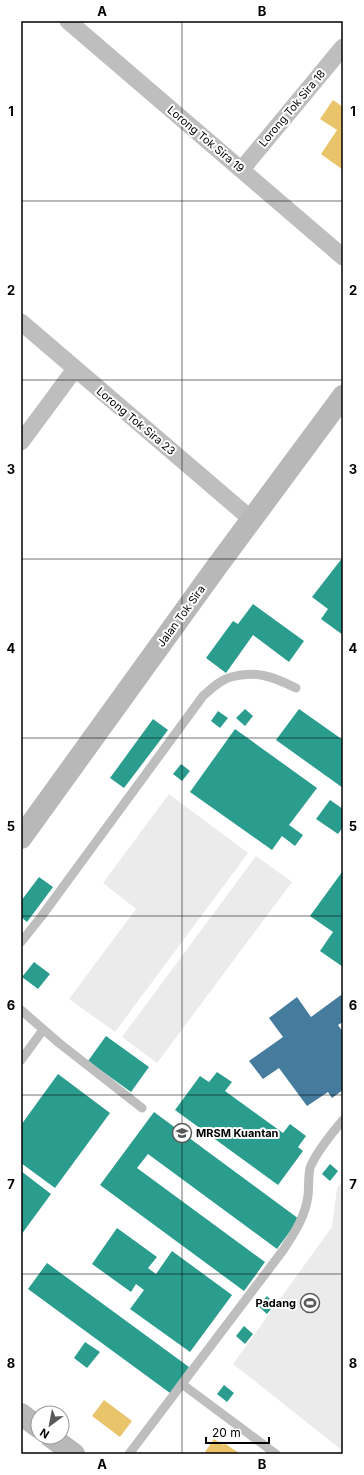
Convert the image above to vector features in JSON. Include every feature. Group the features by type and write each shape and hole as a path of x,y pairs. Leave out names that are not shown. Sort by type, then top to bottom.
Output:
{"street":[{"name":"Lorong Tok Sira 19","path":"68,21 343,257"},
{"name":"Lorong Tok Sira 18","path":"242,169 343,47"},
{"name":"Lorong Tok Sira 23","path":"21,322 251,519"},
{"path":"21,442 75,369"},
{"name":"Jalan Tok Sira","path":"21,838 251,519 343,396"},
{"path":"21,1414 30,1421"},
{"path":"62,1445 74,1454"}],"lane":[{"path":"21,942 41,917 203,696 218,684 231,677 253,674 274,677 296,688"},
{"path":"22,1014 142,1108"},
{"path":"21,1060 43,1030"},
{"path":"129,1454 284,1249 297,1229 304,1213 308,1195 310,1168 317,1155 343,1120"},
{"path":"182,1384 276,1454"}],"shaded area":[{"path":"169,794 248,853 115,1032 69,999 136,909 103,883"},
{"path":"256,856 292,882 157,1063 122,1037"},
{"name":"Padang","path":"343,1180 343,1451 233,1364 332,1227 337,1188"}],"building: Homes":[{"path":"333,100 343,107 343,170 321,154 337,130 320,119"},
{"path":"104,1400 132,1421 120,1437 92,1416"},
{"path":"214,1439 223,1445 224,1443 239,1453 208,1454 205,1452"}],"building: Schools":[{"path":"343,557 343,635 321,619 328,609 312,597"},
{"path":"253,604 304,641 289,662 253,635 226,673 206,658 233,621 238,624"},
{"path":"245,709 253,716 245,726 236,718"},
{"path":"299,709 343,740 343,788 276,740"},
{"path":"218,711 228,718 220,728 211,721"},
{"path":"153,719 168,730 124,788 110,778"},
{"path":"235,729 317,788 289,825 303,835 295,846 282,836 272,850 190,792"},
{"path":"181,764 190,771 182,781 173,774"},
{"path":"330,800 343,809 343,827 338,834 316,819"},
{"path":"342,872 343,967 320,951 333,932 310,916"},
{"path":"39,877 53,887 27,922 21,917 21,901"},
{"path":"34,962 50,974 38,989 22,977"},
{"path":"106,1036 149,1067 131,1092 88,1061"},
{"path":"217,1072 232,1082 225,1091 283,1133 290,1124 306,1136 298,1147 303,1151 278,1185 175,1110 200,1076 209,1082"},
{"path":"58,1074 110,1113 55,1188 21,1163 21,1125"},
{"path":"154,1112 299,1219 277,1249 148,1154 137,1168 265,1262 244,1291 100,1185"},
{"path":"330,1164 338,1171 330,1181 322,1174"},
{"path":"21,1171 51,1194 21,1235"},
{"path":"117,1228 157,1257 148,1268 156,1274 172,1251 232,1295 190,1352 130,1309 144,1290 136,1284 131,1292 92,1264"},
{"path":"47,1263 189,1367 170,1393 28,1289"},
{"path":"267,1296 275,1304 267,1314 258,1306"},
{"path":"244,1326 253,1334 245,1344 236,1336"},
{"path":"85,1342 100,1352 87,1368 74,1358"},
{"path":"224,1385 234,1393 227,1402 217,1394"}],"building: Public":[{"path":"341,995 343,997 343,1022 338,1025 343,1032 343,1090 332,1098 328,1092 307,1106 279,1068 263,1079 249,1061 283,1037 269,1018 297,997 311,1017"}],"place":[{"name":"MRSM Kuantan","path":"182,1133"},
{"name":"Padang","path":"310,1303"}]}
